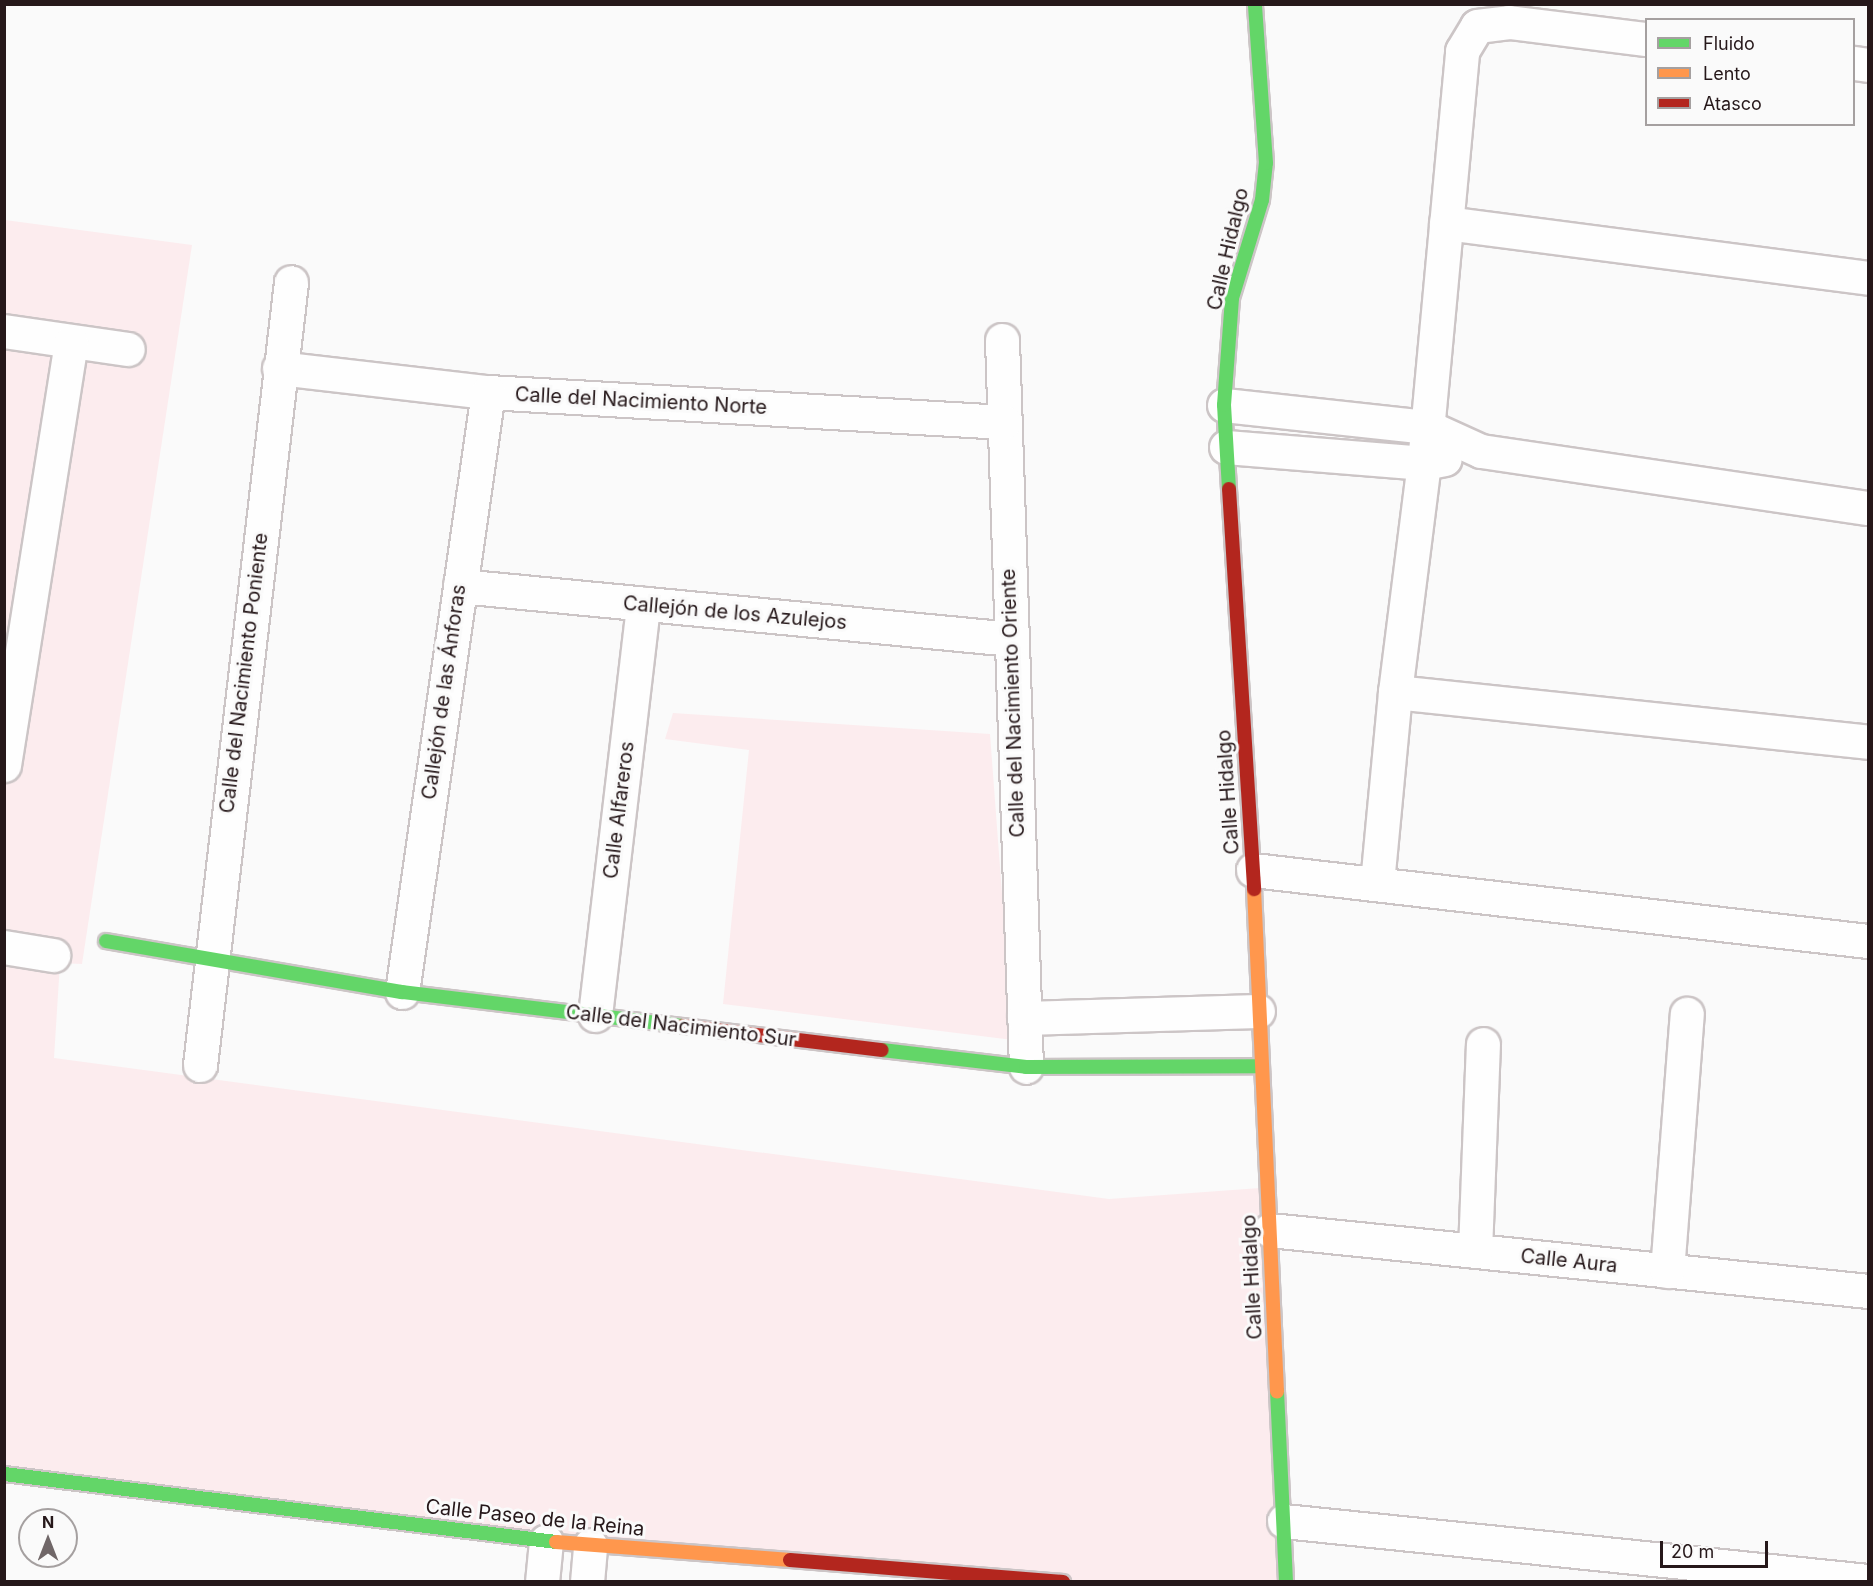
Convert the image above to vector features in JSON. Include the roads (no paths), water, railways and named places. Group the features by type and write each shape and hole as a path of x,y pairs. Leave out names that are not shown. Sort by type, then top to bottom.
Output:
{"street":[{"name":"Calle Hidalgo","path":"1255,4 1266,163 1262,200 1232,298 1224,405 1253,870 1286,1581"},
{"path":"1377,883 1395,692 1428,427 1462,51 1477,26 1509,22 1645,39"},
{"path":"1446,223 1869,278"},
{"name":"Calle del Nacimiento Poniente","path":"200,1065 279,368 291,282"},
{"path":"4,332 128,349"},
{"name":"Calle del Nacimiento Oriente","path":"1002,340 1026,1067"},
{"path":"6,745 70,342"},
{"name":"Calle del Nacimiento Norte","path":"279,368 488,392 1004,422"},
{"name":"Callejón de las Ánforas","path":"402,992 488,392"},
{"path":"1224,405 1428,427 1481,451 1869,508"},
{"path":"1226,447 1424,464 1481,451"},
{"name":"Callejón de los Azulejos","path":"460,586 1011,639"},
{"name":"Calle Alfareros","path":"595,1016 643,604"},
{"path":"1395,692 1869,742"},
{"path":"1253,870 1869,941"},
{"name":"Calle del Nacimiento Sur","path":"106,941 402,992 1026,1067 1261,1066"},
{"path":"4,947 53,955"},
{"path":"1024,1018 1258,1011"},
{"path":"1667,1271 1687,1014"},
{"path":"1475,1251 1483,1044"},
{"name":"Calle Aura","path":"1270,1230 1869,1292"},
{"name":"Calle Paseo de la Reina","path":"4,1474 546,1541 1064,1581"},
{"path":"1284,1521 1869,1581"},
{"path":"542,1581 546,1541"},
{"path":"587,1581 590,1545"}]}
